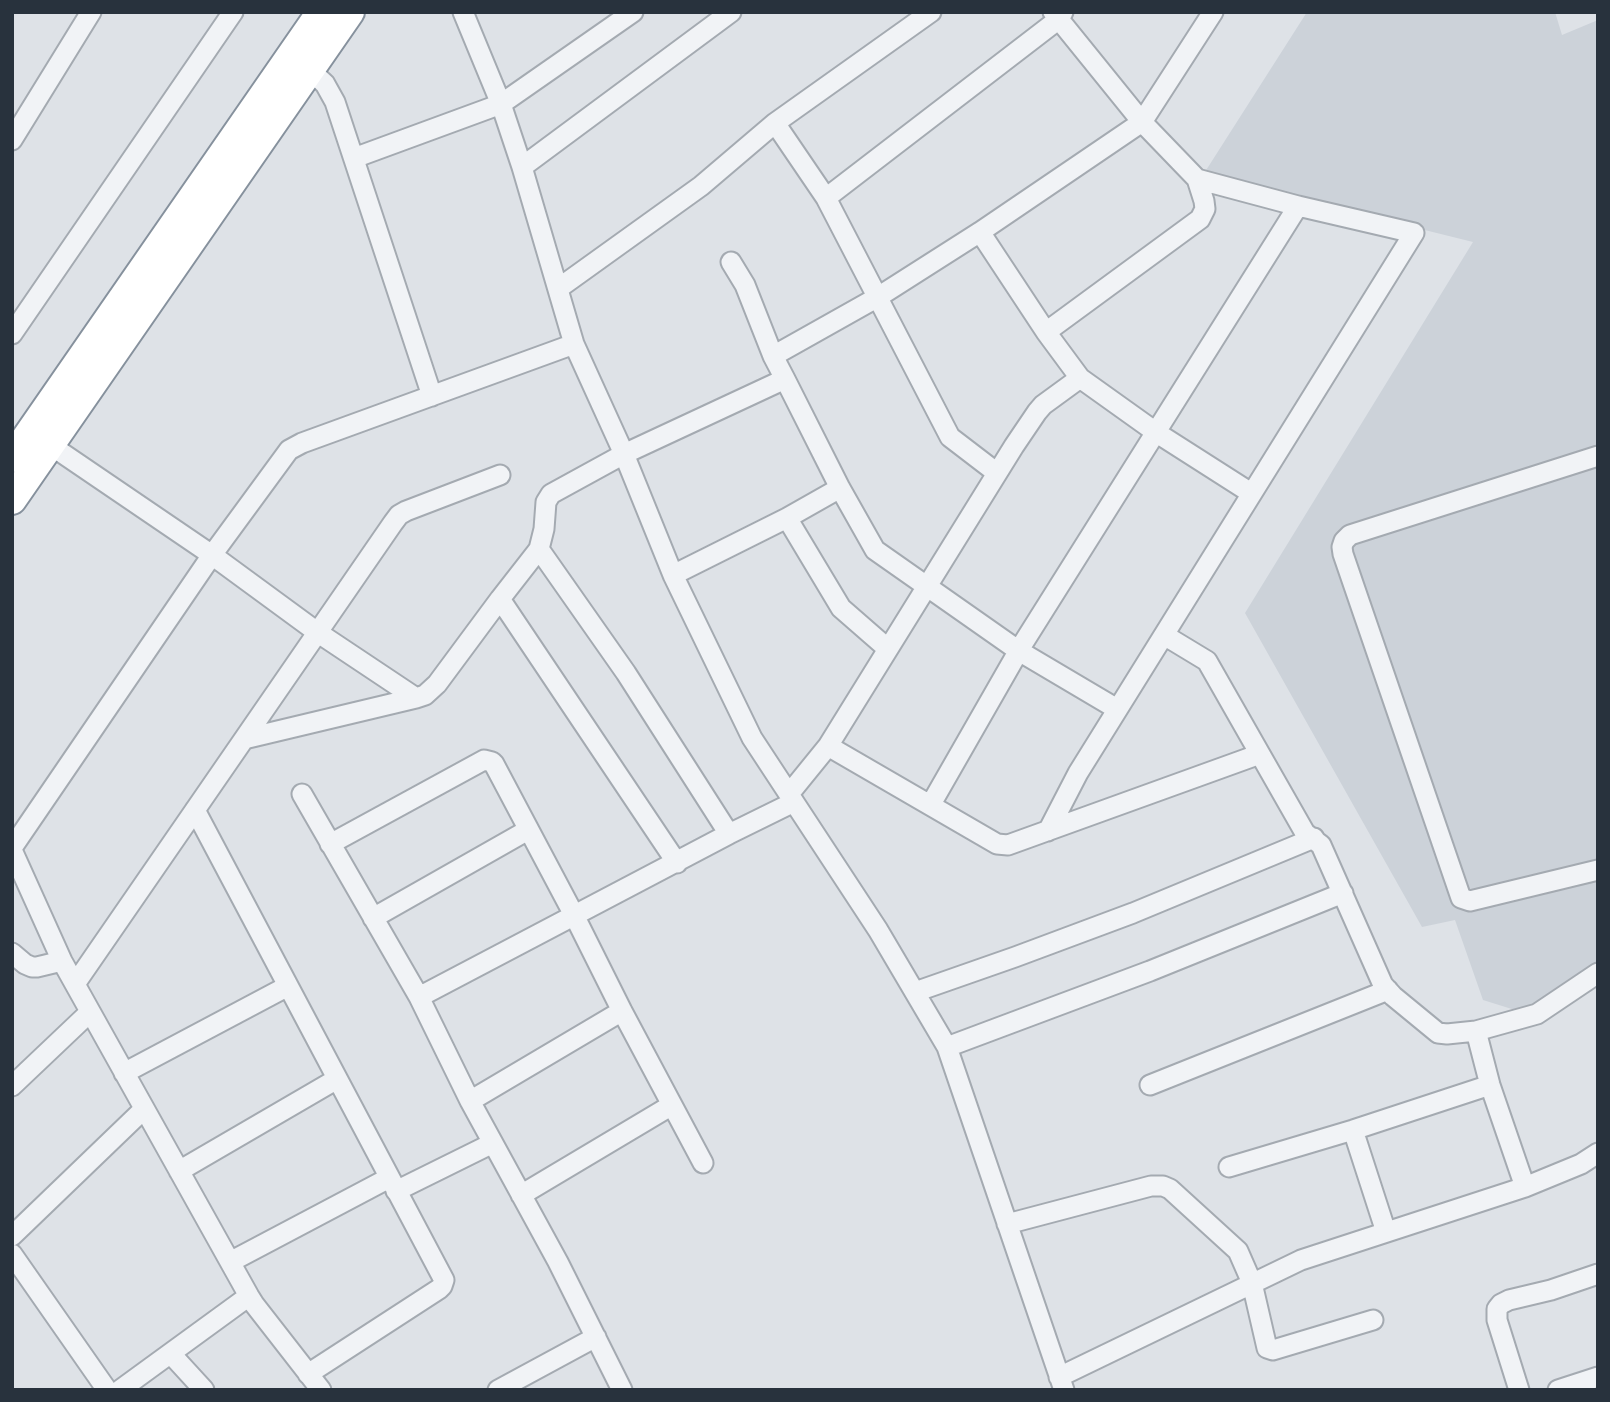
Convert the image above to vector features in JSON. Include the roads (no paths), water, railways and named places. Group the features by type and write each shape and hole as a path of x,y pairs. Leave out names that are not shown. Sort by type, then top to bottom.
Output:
{"highway":[{"path":"12,500 41,439 321,12"},
{"path":"12,458 41,439 350,12"}],"street":[{"path":"12,139 91,12"},
{"path":"12,334 233,12"},
{"path":"463,12 501,104 575,344 624,454 673,575 752,738 878,930 947,1047 1062,1383 1301,1260 1525,1188 1581,1164 1598,1153"},
{"path":"354,158 501,104 633,12"},
{"path":"559,288 701,186 775,123 931,12"},
{"path":"773,356 878,298 1142,122 1213,12"},
{"path":"522,167 727,13"},
{"path":"826,198 1058,14 1142,122 1197,179 1205,209 1200,219 1046,332"},
{"path":"310,70 325,84 335,102 432,396"},
{"path":"775,123 826,198 950,437 997,473"},
{"path":"1048,831 1078,773 1117,709 1413,233 1197,179"},
{"path":"931,804 1019,651 1298,206"},
{"path":"980,232 1080,378 1157,433 1251,493"},
{"path":"731,262 745,285 773,356 840,488 876,550 1019,651 1117,709"},
{"path":"321,1390 249,1296 62,961 12,849 212,555 289,450 575,344"},
{"path":"419,997 677,863 792,798 828,746 997,473 1043,405 1080,378"},
{"path":"244,739 425,695 438,684 539,549 548,497 556,490 624,454 785,379"},
{"path":"41,439 416,698"},
{"path":"1598,456 1350,535 1343,541 1342,547 1461,898 1470,901 1598,870"},
{"path":"75,984 399,515 500,475"},
{"path":"673,575 787,518 840,488"},
{"path":"787,518 841,608 888,649"},
{"path":"539,549 626,673 729,834"},
{"path":"500,599 677,863"},
{"path":"1164,635 1206,661 1305,833 1321,845 1383,985 1438,1033 1476,1031 1537,1014 1598,973"},
{"path":"828,746 997,844 1008,845 1260,754"},
{"path":"330,844 484,760 494,764 703,1163"},
{"path":"302,794 419,997 470,1101 558,1262 622,1390"},
{"path":"195,810 444,1280 442,1286 308,1374"},
{"path":"373,918 528,830"},
{"path":"915,992 1133,913 1314,838"},
{"path":"947,1047 1137,976 1343,893"},
{"path":"12,953 32,967 62,961"},
{"path":"124,1073 288,986"},
{"path":"1150,1086 1388,990"},
{"path":"470,1101 622,1011"},
{"path":"12,1086 90,1012"},
{"path":"1476,1031 1490,1085 1525,1188"},
{"path":"179,1171 337,1079"},
{"path":"1230,1167 1490,1085"},
{"path":"521,1195 673,1105"},
{"path":"12,1236 144,1109"},
{"path":"1353,1130 1386,1232"},
{"path":"230,1262 393,1185 493,1143"},
{"path":"1007,1224 1151,1186 1163,1186 1170,1189 1238,1251 1252,1283 1265,1345 1270,1350 1373,1320"},
{"path":"12,1254 107,1390"},
{"path":"1519,1390 1497,1320 1497,1309 1509,1300 1597,1277"},
{"path":"120,1390 249,1296"},
{"path":"498,1390 596,1337"},
{"path":"171,1354 204,1390"},
{"path":"1558,1390 1598,1377"}]}
